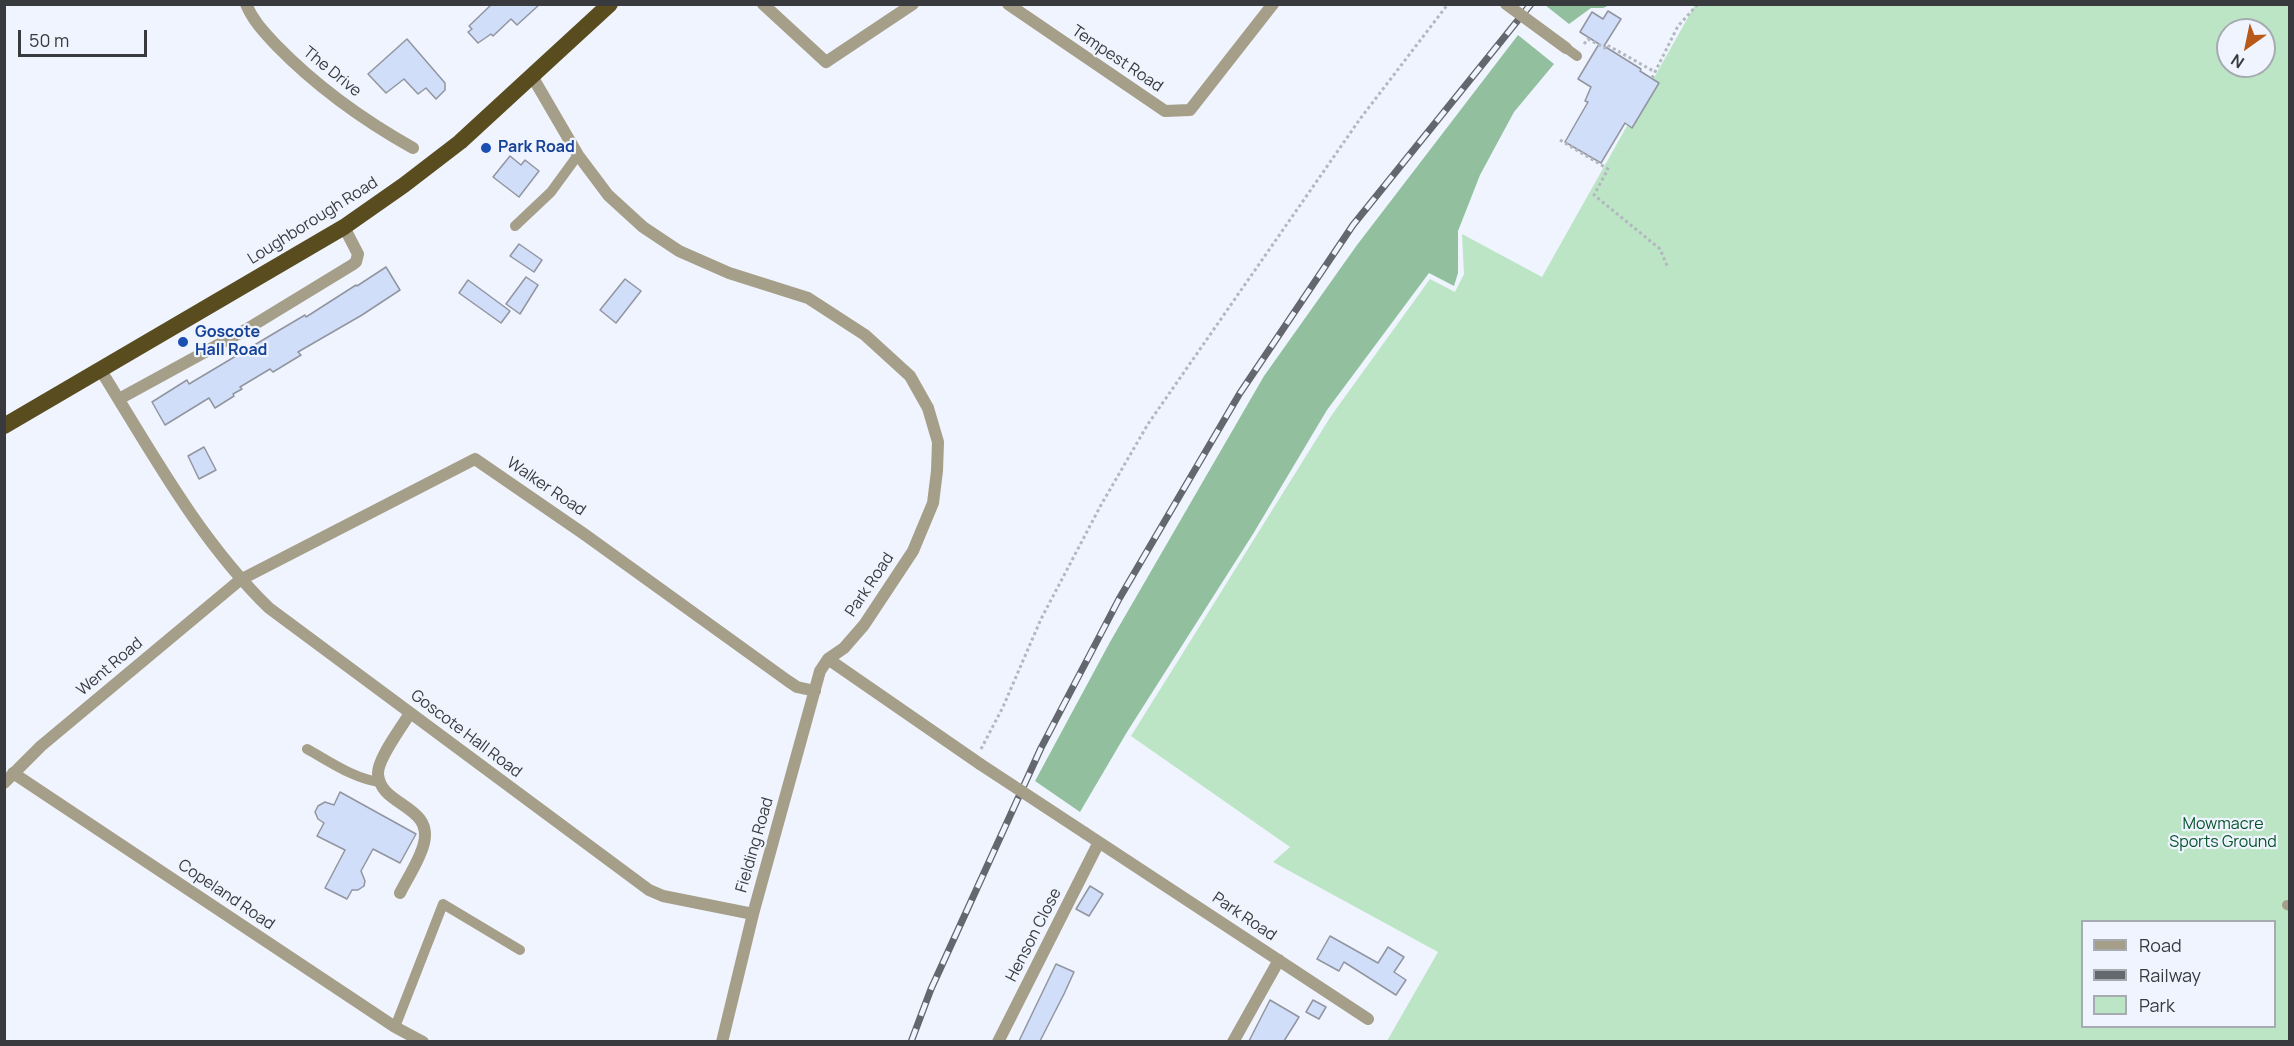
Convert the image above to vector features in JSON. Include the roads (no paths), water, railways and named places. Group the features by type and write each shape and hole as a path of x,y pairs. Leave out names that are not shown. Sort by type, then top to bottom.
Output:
{"highway":[{"name":"Loughborough Road","path":"4,426 344,227 437,160 610,4"}],"street":[{"name":"The Drive","path":"246,4 256,24 306,73 358,114 413,148"},
{"path":"763,4 826,62 913,4"},
{"name":"Tempest Road","path":"1008,4 1166,111 1190,110 1273,4"},
{"path":"1506,4 1566,48"},
{"name":"Park Road","path":"532,76 578,155 608,195 642,227 679,251 729,273 808,298 865,335 910,376 928,408 938,442 933,503 913,551 864,625 844,648 828,659 977,762 1368,1019"},
{"path":"119,399 248,329 356,262 358,254 344,227"},
{"name":"Goscote Hall Road","path":"100,369 175,490 240,580 269,608 649,890 663,896 753,914"},
{"name":"Walker Road","path":"240,580 475,459 584,534 788,681 797,687 815,691"},
{"name":"Went Road","path":"9,778 40,746 240,580"},
{"name":"Fielding Road","path":"722,1041 753,914 820,671 828,659"},
{"path":"400,893 423,849 424,830 420,818 411,809 388,794 380,782 378,772 382,760 410,713"},
{"name":"Copeland Road","path":"9,778 395,1027 423,1041"},
{"name":"Henson Close","path":"998,1041 1099,842"},
{"path":"1233,1041 1279,960"}],"lane":[{"path":"1566,48 1577,56"},
{"path":"515,226 551,192 578,155"},
{"path":"307,749 369,781 380,782"},
{"path":"395,1027 443,904 520,950"}],"railway":[{"path":"911,1042 931,989 1041,748 1119,599 1240,393 1353,225 1531,4"}],"place":[{"name":"Park Road","path":"486,148"},
{"name":"Goscote Hall Road","path":"183,342"}],"park label":[{"name":"Mowmacre Sports Ground","path":"2223,834"}]}
